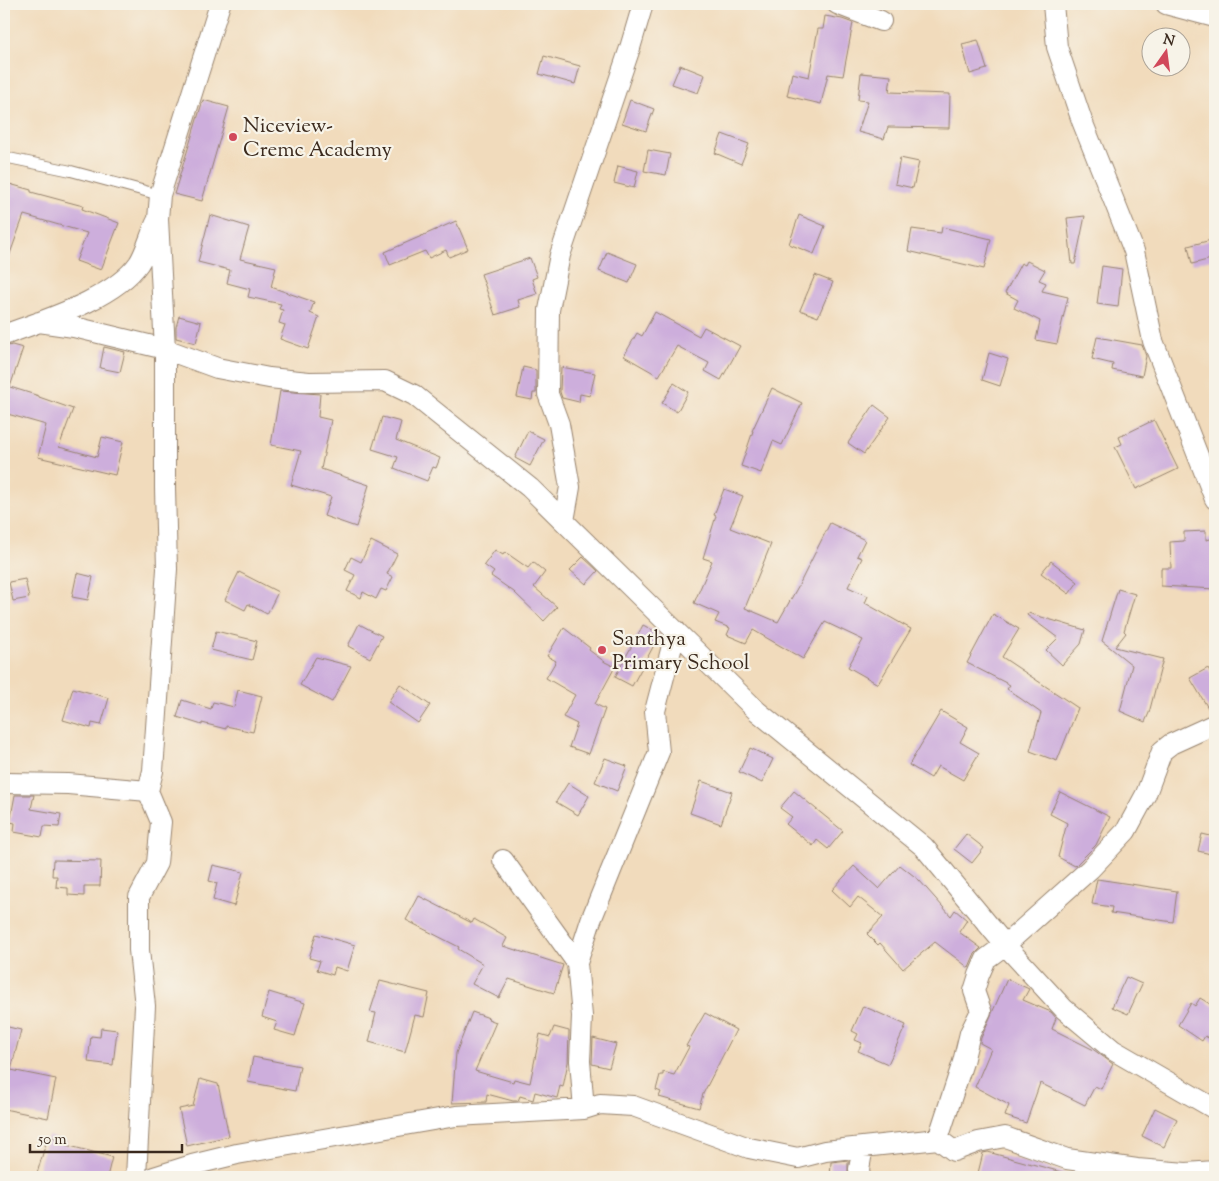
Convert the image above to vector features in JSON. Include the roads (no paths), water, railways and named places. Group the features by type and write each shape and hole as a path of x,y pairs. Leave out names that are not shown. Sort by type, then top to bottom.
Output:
{"street":[{"path":"136,1177 145,1006 139,950 139,897 157,863 161,822 148,791 153,771 167,569 165,349 158,219 160,195 220,4"},
{"path":"564,520 570,487 559,424 548,394 549,310 560,255 643,4"},
{"path":"837,4 881,22"},
{"path":"1053,4 1057,47 1082,122 1134,251 1152,340 1215,498"},
{"path":"1166,4 1215,17"},
{"path":"4,335 96,298 118,284 139,262 158,219"},
{"path":"39,322 74,326 165,349 217,368 269,378 309,382 385,381 414,395 530,488 758,711 924,847 1005,945 1064,1009 1113,1050 1215,1109"},
{"path":"584,1109 580,1061 582,1016 577,963 591,920 659,752 655,711 676,631"},
{"path":"938,1138 963,1062 970,1033 981,1011 974,991 986,959 1005,945 1090,869 1126,831 1146,794 1162,751 1171,744 1215,724"},
{"path":"4,783 68,784 148,791"},
{"path":"503,860 577,963"},
{"path":"154,1177 237,1154 456,1116 584,1109 600,1104 633,1106 749,1148 798,1158 825,1151 938,1138 954,1151 978,1142 1005,1136 1067,1159 1137,1170 1186,1173 1215,1171"},
{"path":"860,1177 859,1169 863,1147"}],"lane":[{"path":"4,157 70,171 160,195"}],"place":[{"name":"Niceview- Cremc Academy","path":"233,137"},
{"name":"Santhya Primary School","path":"602,650"}]}
